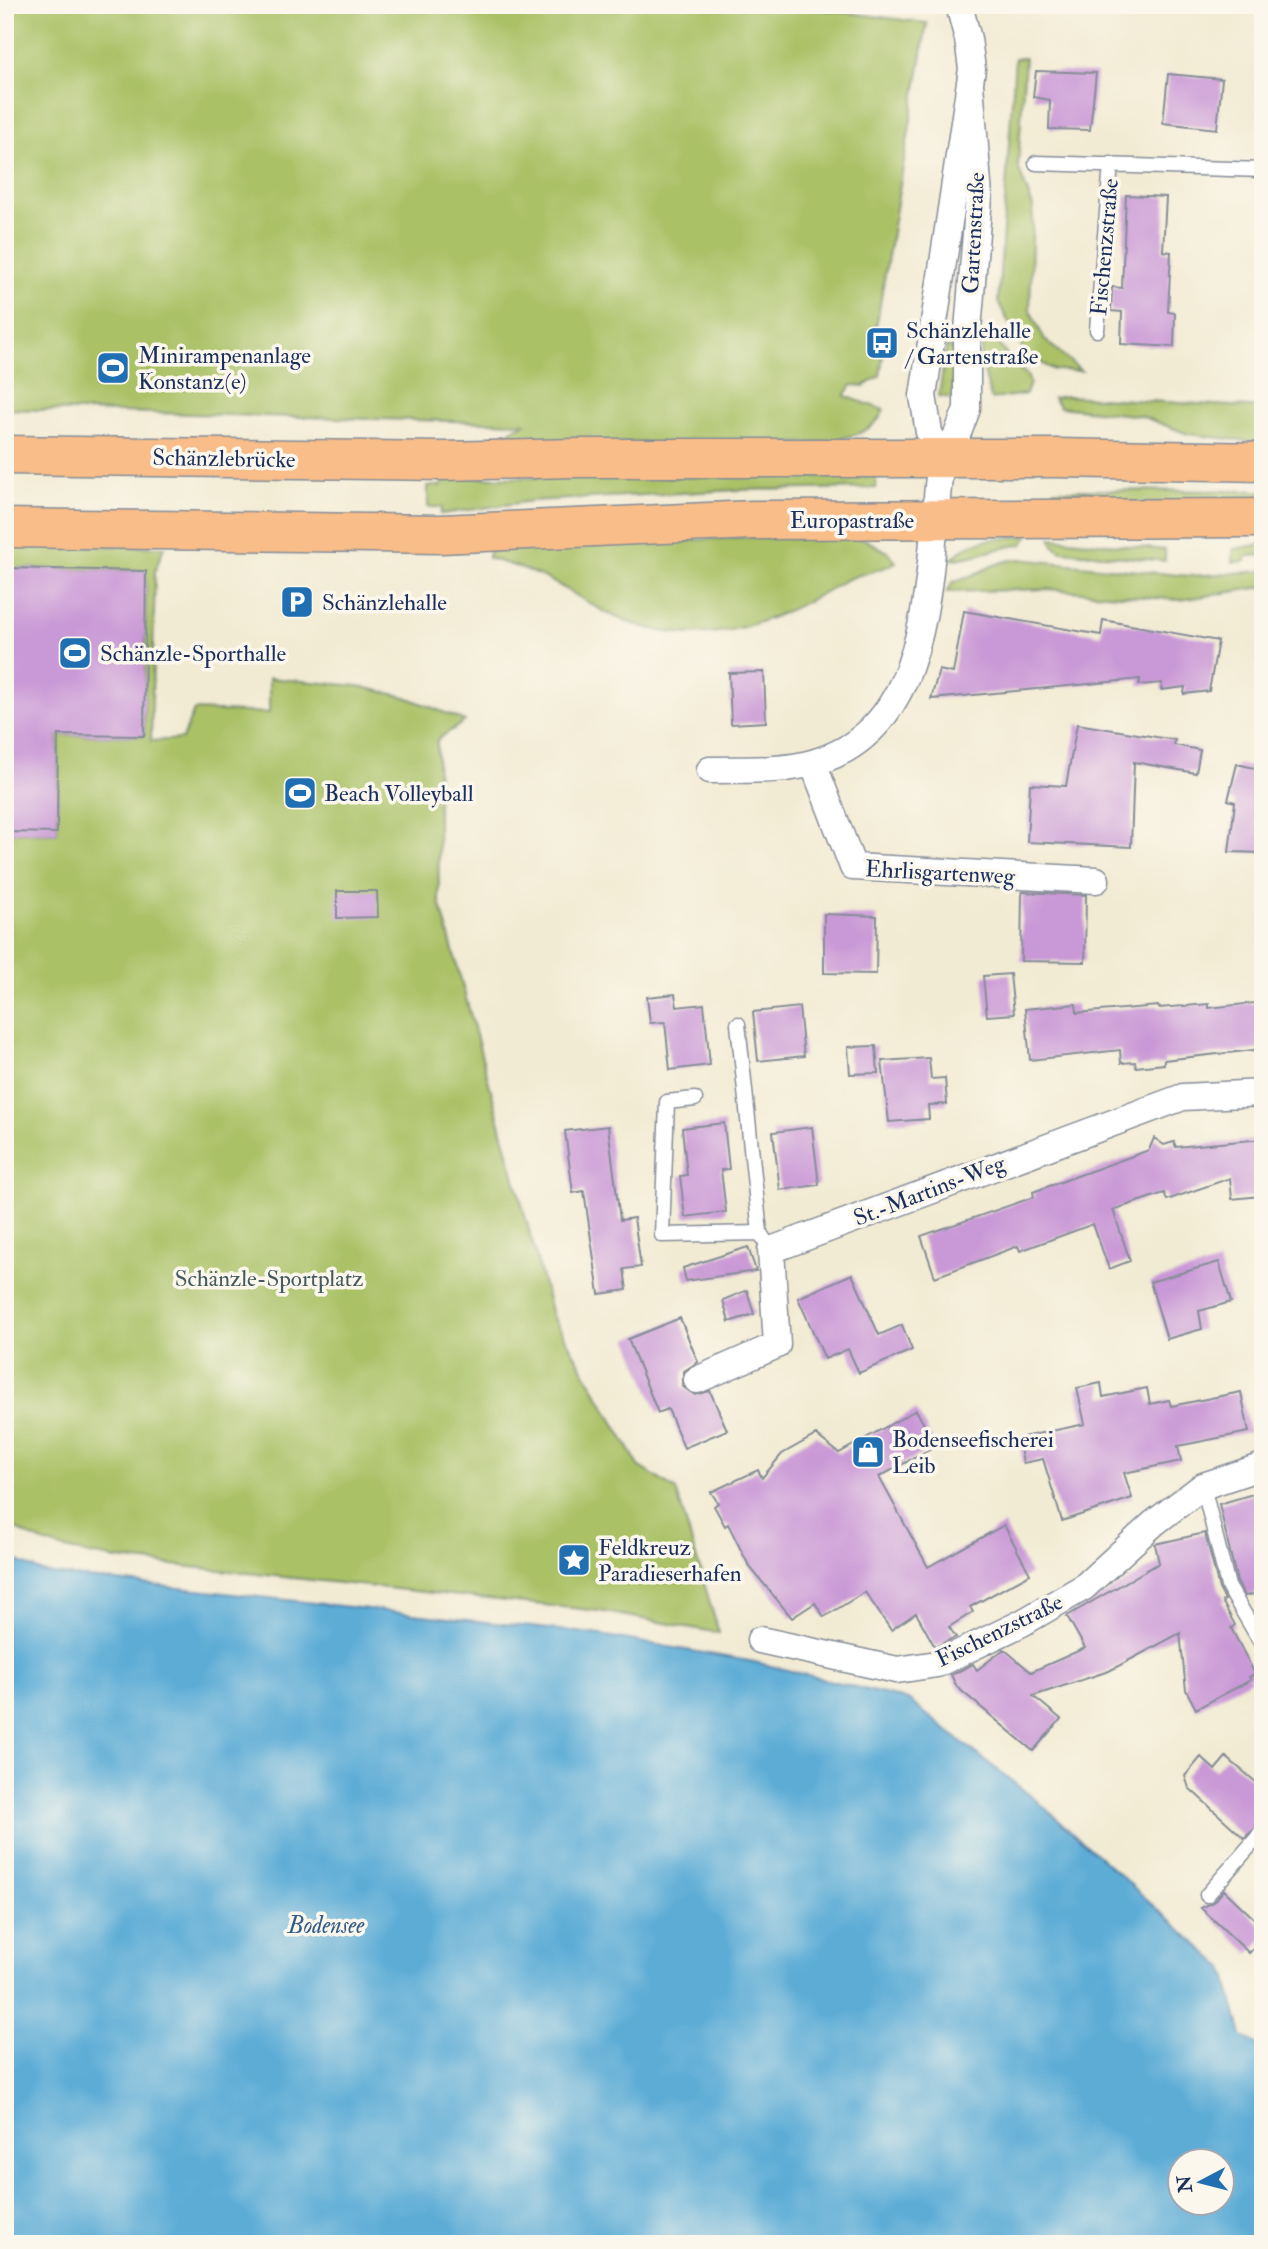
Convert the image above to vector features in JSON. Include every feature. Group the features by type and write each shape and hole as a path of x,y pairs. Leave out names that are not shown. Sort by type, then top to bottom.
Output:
{"main road":[{"name":"Schänzlebrücke","path":"5,455 442,461 576,458 941,460"},
{"path":"941,460 1152,459 1263,462"},
{"name":"Europastraße","path":"5,528 441,534 753,520 1263,518"}],"street":[{"name":"Gartenstraße","path":"941,460 929,432 923,396 972,69 959,5"},
{"name":"Gartenstraße","path":"710,770 777,769 813,763 859,741 886,717 907,677 920,635 941,460 957,435 967,409 967,342 979,197 970,84"},
{"name":"Ehrlisgartenweg","path":"813,763 853,867 1096,880"},
{"name":"St.-Martins-Weg","path":"765,1241 1183,1097 1263,1093"},
{"path":"697,1380 777,1345 765,1241"},
{"name":"Fischenzstraße","path":"760,1640 897,1670 937,1664 1022,1623 1084,1587 1154,1523 1203,1486 1263,1466"}],"lane":[{"name":"Fischenzstraße","path":"1036,163 1263,170"},
{"name":"Fischenzstraße","path":"1097,330 1111,164"},
{"path":"695,1098 667,1102 662,1235 765,1241 738,1024"},
{"path":"1203,1486 1228,1586 1263,1646"},
{"path":"1208,1895 1263,1831"}],"green space":[{"path":"5,5 787,5 927,23 872,352 883,357 880,376 864,386 852,385 845,396 884,410 879,419 865,431 817,443 481,443 481,440 501,436 526,423 5,409"},
{"path":"1015,58 1025,58 1018,167 1033,207 1030,310 1044,339 1081,371 1054,370 1026,355 998,302"},
{"path":"982,335 994,338 1012,362 1027,375 1030,383 1026,394 991,399 981,358"},
{"path":"946,347 955,348 953,398 939,396"},
{"path":"1066,396 1263,408 1263,443 1188,434 1141,416 1060,407 1053,398"},
{"path":"876,476 876,488 738,490 532,501 441,514 442,507 428,507 428,486 441,486 442,478"},
{"path":"1053,490 1263,491 1263,503 1053,503"},
{"path":"1028,536 1022,545 952,559 968,546 977,543 997,538"},
{"path":"749,537 862,538 888,552 896,562 849,579 784,613 726,631 697,634 668,632 637,625 605,612 541,576 488,558 489,551"},
{"path":"1051,538 1165,550 1165,561 1062,551 1054,546"},
{"path":"1263,544 1263,555 1247,556 1246,561 1233,562 1233,549"},
{"name":"Schänzle-Sportplatz","path":"5,545 164,547 155,571 151,741 182,739 194,710 269,713 269,678 358,686 406,697 465,721 437,740 439,899 552,1315 639,1466 676,1490 719,1633 599,1611 117,1559 45,1543 5,1521 5,832 57,833 58,735 144,736 146,571 5,568"},
{"path":"1019,559 1189,576 1263,571 1263,587 1180,600 1046,589 947,592 953,582 1001,563"}],"water":[{"name":"Bodensee","path":"5,1555 44,1573 595,1634 755,1662 908,1700 1036,1800 1224,1968 1242,2035 1263,2049 1263,2244 5,2244"}],"building":[{"path":"1036,71 1096,73 1090,130 1049,129 1050,100 1033,97"},
{"path":"1168,74 1222,79 1217,129 1163,123"},
{"path":"1126,195 1166,197 1163,251 1171,252 1168,312 1175,313 1174,347 1121,344 1122,312 1111,311 1112,287 1122,288"},
{"name":"Schänzle-Sporthalle","path":"5,568 146,571 144,736 58,735 57,833 5,832"},
{"path":"964,611 1101,635 1103,620 1218,641 1209,691 1184,694 1185,687 1161,690 1162,683 1139,685 1140,679 931,699 939,670 953,673"},
{"path":"764,672 766,722 731,724 729,673"},
{"path":"1077,724 1175,740 1174,745 1200,750 1196,773 1134,762 1131,847 1027,842 1030,784 1066,786"},
{"path":"1237,764 1263,770 1263,853 1229,852 1235,802 1228,800"},
{"path":"337,891 377,891 378,917 337,918"},
{"path":"1022,892 1086,895 1085,962 1021,961"},
{"path":"824,914 877,916 876,974 824,973"},
{"path":"1010,974 1014,1014 987,1016 983,976"},
{"path":"675,994 677,1007 704,1004 710,1065 670,1070 665,1022 650,1023 647,997"},
{"path":"1263,1002 1263,1049 1164,1060 1164,1064 1136,1067 1135,1062 1121,1063 1120,1050 1030,1060 1025,1009 1076,1004 1077,1013 1209,1004 1209,1008"},
{"path":"799,1007 804,1056 758,1061 753,1012"},
{"path":"876,1046 878,1073 850,1074 848,1047"},
{"path":"929,1058 931,1079 945,1078 947,1104 928,1105 929,1119 889,1122 882,1061"},
{"path":"724,1123 729,1169 721,1170 726,1212 685,1217 680,1176 687,1175 682,1128"},
{"path":"608,1126 620,1220 634,1218 641,1267 624,1269 627,1290 599,1294 584,1191 573,1193 565,1131"},
{"path":"812,1127 819,1185 780,1190 773,1132"},
{"path":"1154,1138 1164,1145 1174,1142 1176,1147 1263,1139 1263,1192 1260,1192 1260,1196 1232,1199 1230,1178 1167,1200 1164,1193 1113,1210 1130,1261 1109,1269 1093,1224 1020,1251 1018,1246 935,1277 921,1236 1034,1197 1033,1192 1149,1150"},
{"path":"748,1247 756,1271 686,1281 683,1268"},
{"path":"1219,1262 1231,1302 1199,1311 1202,1329 1167,1339 1150,1282"},
{"path":"852,1274 879,1335 902,1325 912,1350 859,1373 848,1349 825,1359 798,1298"},
{"path":"747,1290 754,1314 729,1322 723,1300"},
{"path":"680,1318 698,1362 684,1371 682,1386 695,1395 710,1391 727,1430 684,1448 668,1409 658,1413 628,1339"},
{"path":"1101,1383 1103,1397 1147,1388 1150,1404 1169,1400 1171,1406 1241,1392 1249,1432 1178,1446 1181,1461 1124,1473 1132,1498 1062,1521 1043,1459 1023,1463 1018,1438 1085,1424 1077,1388"},
{"path":"916,1410 936,1446 879,1477 928,1567 1004,1525 1030,1574 970,1607 973,1612 949,1627 956,1637 935,1647 916,1613 891,1630 865,1592 824,1617 815,1603 792,1618 749,1566 728,1524 725,1526 714,1506 718,1503 711,1492 758,1470 762,1478 782,1454 816,1435 839,1453"},
{"path":"1263,1491 1263,1592 1245,1596 1237,1582 1219,1504"},
{"path":"1205,1533 1219,1589 1225,1600 1222,1601 1235,1625 1231,1628 1255,1674 1249,1677 1251,1680 1196,1709 1186,1690 1180,1633 1109,1671 1033,1696 1061,1719 1033,1751 957,1687 951,1675 973,1664 977,1670 1004,1649 1031,1672 1085,1648 1067,1616 1159,1563 1155,1544"},
{"path":"1201,1757 1215,1770 1226,1757 1263,1788 1263,1822 1244,1838 1189,1788 1185,1776"},
{"path":"1224,1890 1263,1927 1263,1939 1249,1953 1201,1908 1214,1902"}],"place":[{"name":"Schänzlehalle / Gartenstraße","path":"882,343"},
{"name":"Minirampenanlage Konstanz(e)","path":"113,368"},
{"name":"Schänzlehalle","path":"297,602"},
{"name":"Schänzle-Sporthalle","path":"75,653"},
{"name":"Beach Volleyball","path":"300,793"},
{"name":"Bodenseefischerei Leib","path":"868,1452"},
{"name":"Feldkreuz Paradieserhafen","path":"574,1560"}]}
